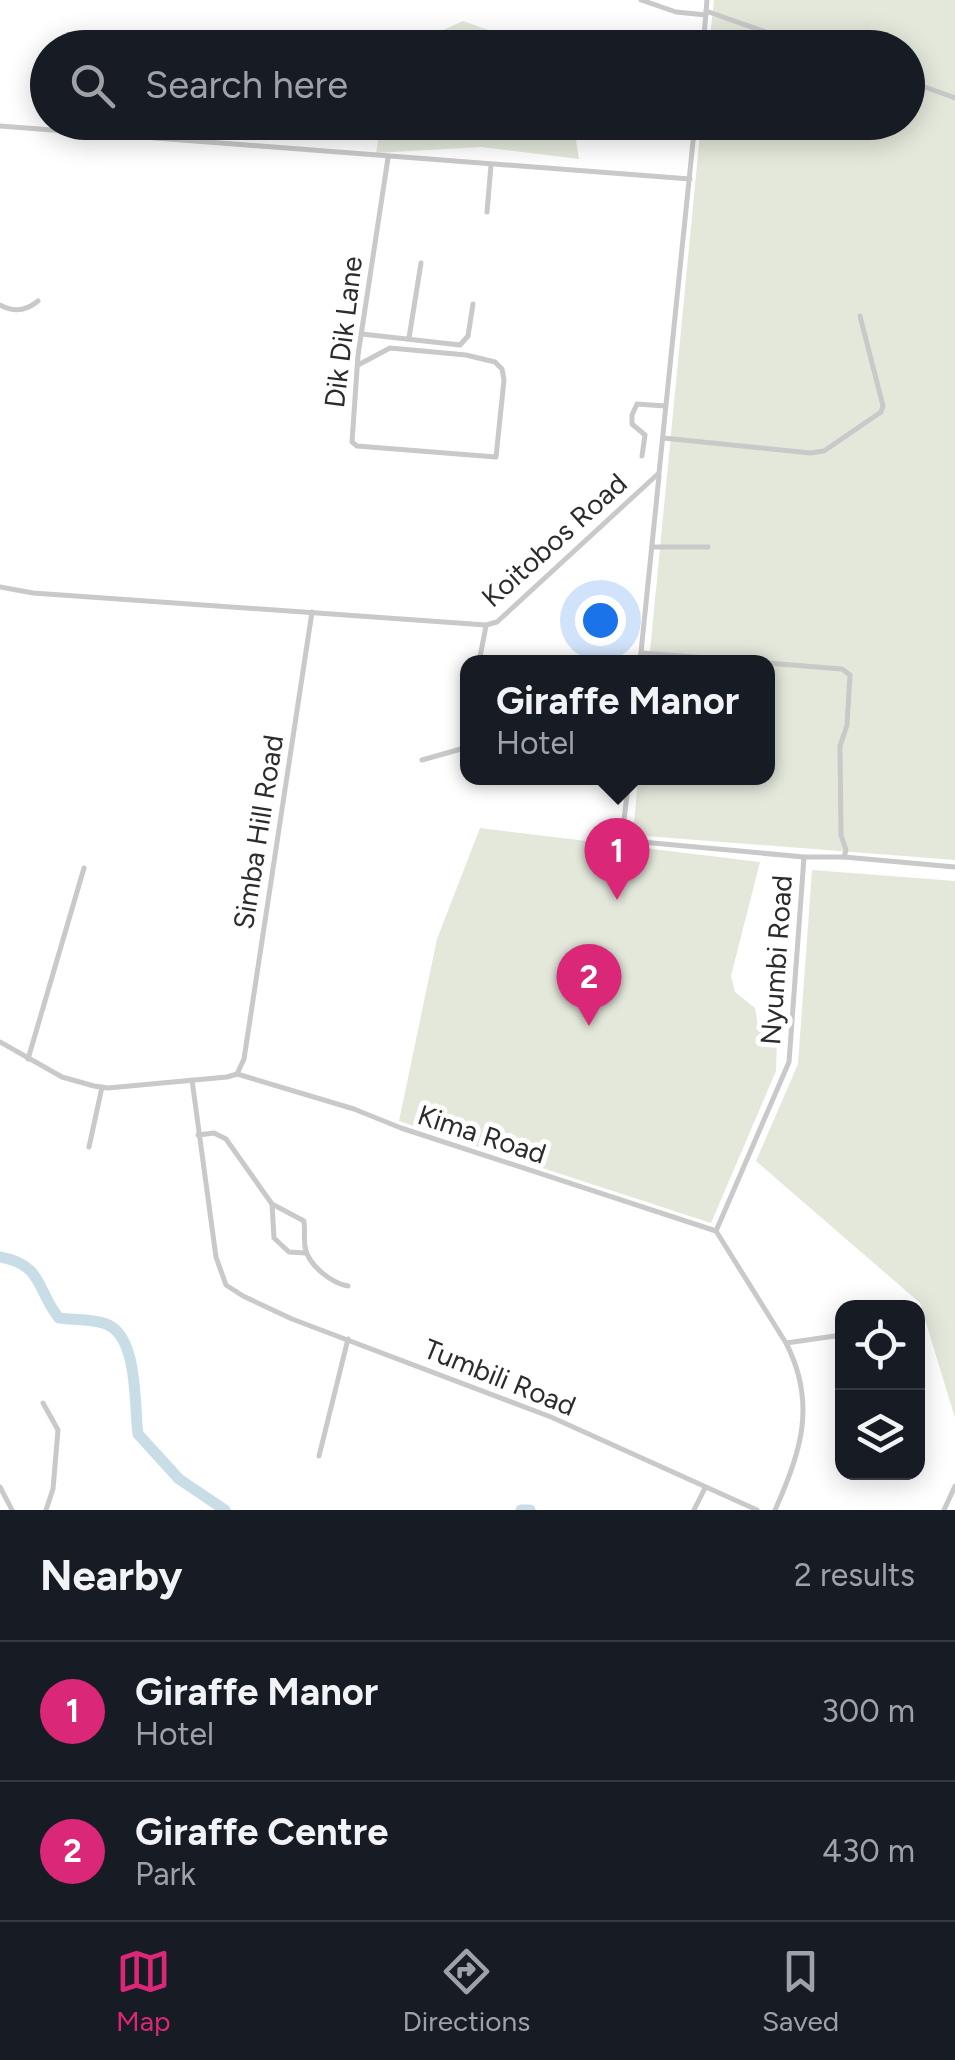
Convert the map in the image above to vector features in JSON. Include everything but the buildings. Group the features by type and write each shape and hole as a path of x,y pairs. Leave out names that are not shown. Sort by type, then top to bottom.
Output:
{"street":[{"path":"641,0 676,12 706,13 757,30"},
{"path":"705,30 707,0"},
{"path":"925,87 955,98"},
{"path":"0,126 30,128"},
{"path":"171,140 690,179"},
{"name":"Koitobos Road","path":"0,588 486,625 504,617 659,473 693,140"},
{"name":"Dik Dik Lane","path":"358,365 390,348 466,355 494,362 502,369 504,380 496,457 356,446 350,437 358,365 362,334 388,158"},
{"path":"486,212 490,165"},
{"path":"409,338 422,263"},
{"path":"0,305 18,311 38,301"},
{"path":"362,334 460,345 468,336 472,304"},
{"path":"662,438 794,452 824,451 878,416 882,406 860,316"},
{"path":"642,456 645,435 632,424 632,414 638,404 664,406"},
{"path":"659,473 641,653 666,655"},
{"path":"652,547 708,547"},
{"name":"Simba Hill Road","path":"237,1074 244,1058 312,612"},
{"path":"481,655 486,625"},
{"path":"775,664 848,671 850,675 847,724 840,746 844,857"},
{"path":"422,760 460,749"},
{"path":"629,785 625,836 631,841 955,867"},
{"name":"Nyumbi Road","path":"716,1231 788,1062 804,856"},
{"path":"28,1059 84,868"},
{"path":"0,1042 62,1077 102,1087 237,1074"},
{"name":"Kima Road","path":"237,1074 354,1109 716,1231"},
{"path":"192,1080 198,1135 214,1133 226,1139 272,1204 304,1221 306,1253 329,1280 348,1286"},
{"path":"89,1147 102,1087"},
{"name":"Tumbili Road","path":"198,1135 216,1256 226,1284 292,1319 550,1417 758,1510"},
{"path":"272,1204 274,1238 289,1252 306,1253"},
{"path":"716,1231 796,1361 802,1440 775,1510"},
{"path":"786,1343 835,1336"},
{"path":"319,1456 348,1339"},
{"path":"43,1404 58,1430 53,1489 46,1510"},
{"path":"944,1510 955,1486"},
{"path":"0,1487 12,1510"},
{"path":"694,1510 705,1488"}],"shaded area":[{"path":"714,0 955,0 955,860 633,835 637,785 775,785 775,655 650,655 699,140 925,140 925,30 711,30"},
{"path":"463,21 488,30 443,30"},
{"path":"378,140 576,140 579,159 481,147 376,153"},
{"path":"480,828 760,862 731,976 735,992 755,1008 758,1026 777,1039 776,1071 711,1223 399,1121 437,939"},
{"path":"812,870 955,881 955,1418 925,1319 925,1300 917,1300 756,1161 798,1064"}],"waterway":[{"path":"0,1257 32,1272 59,1318 101,1322 117,1331 130,1357 138,1434 179,1479 225,1510"},
{"path":"521,1510 530,1510"}],"place":[{"name":"Giraffe Manor","path":"617,900"},
{"name":"Giraffe Centre","path":"589,1026"}]}
